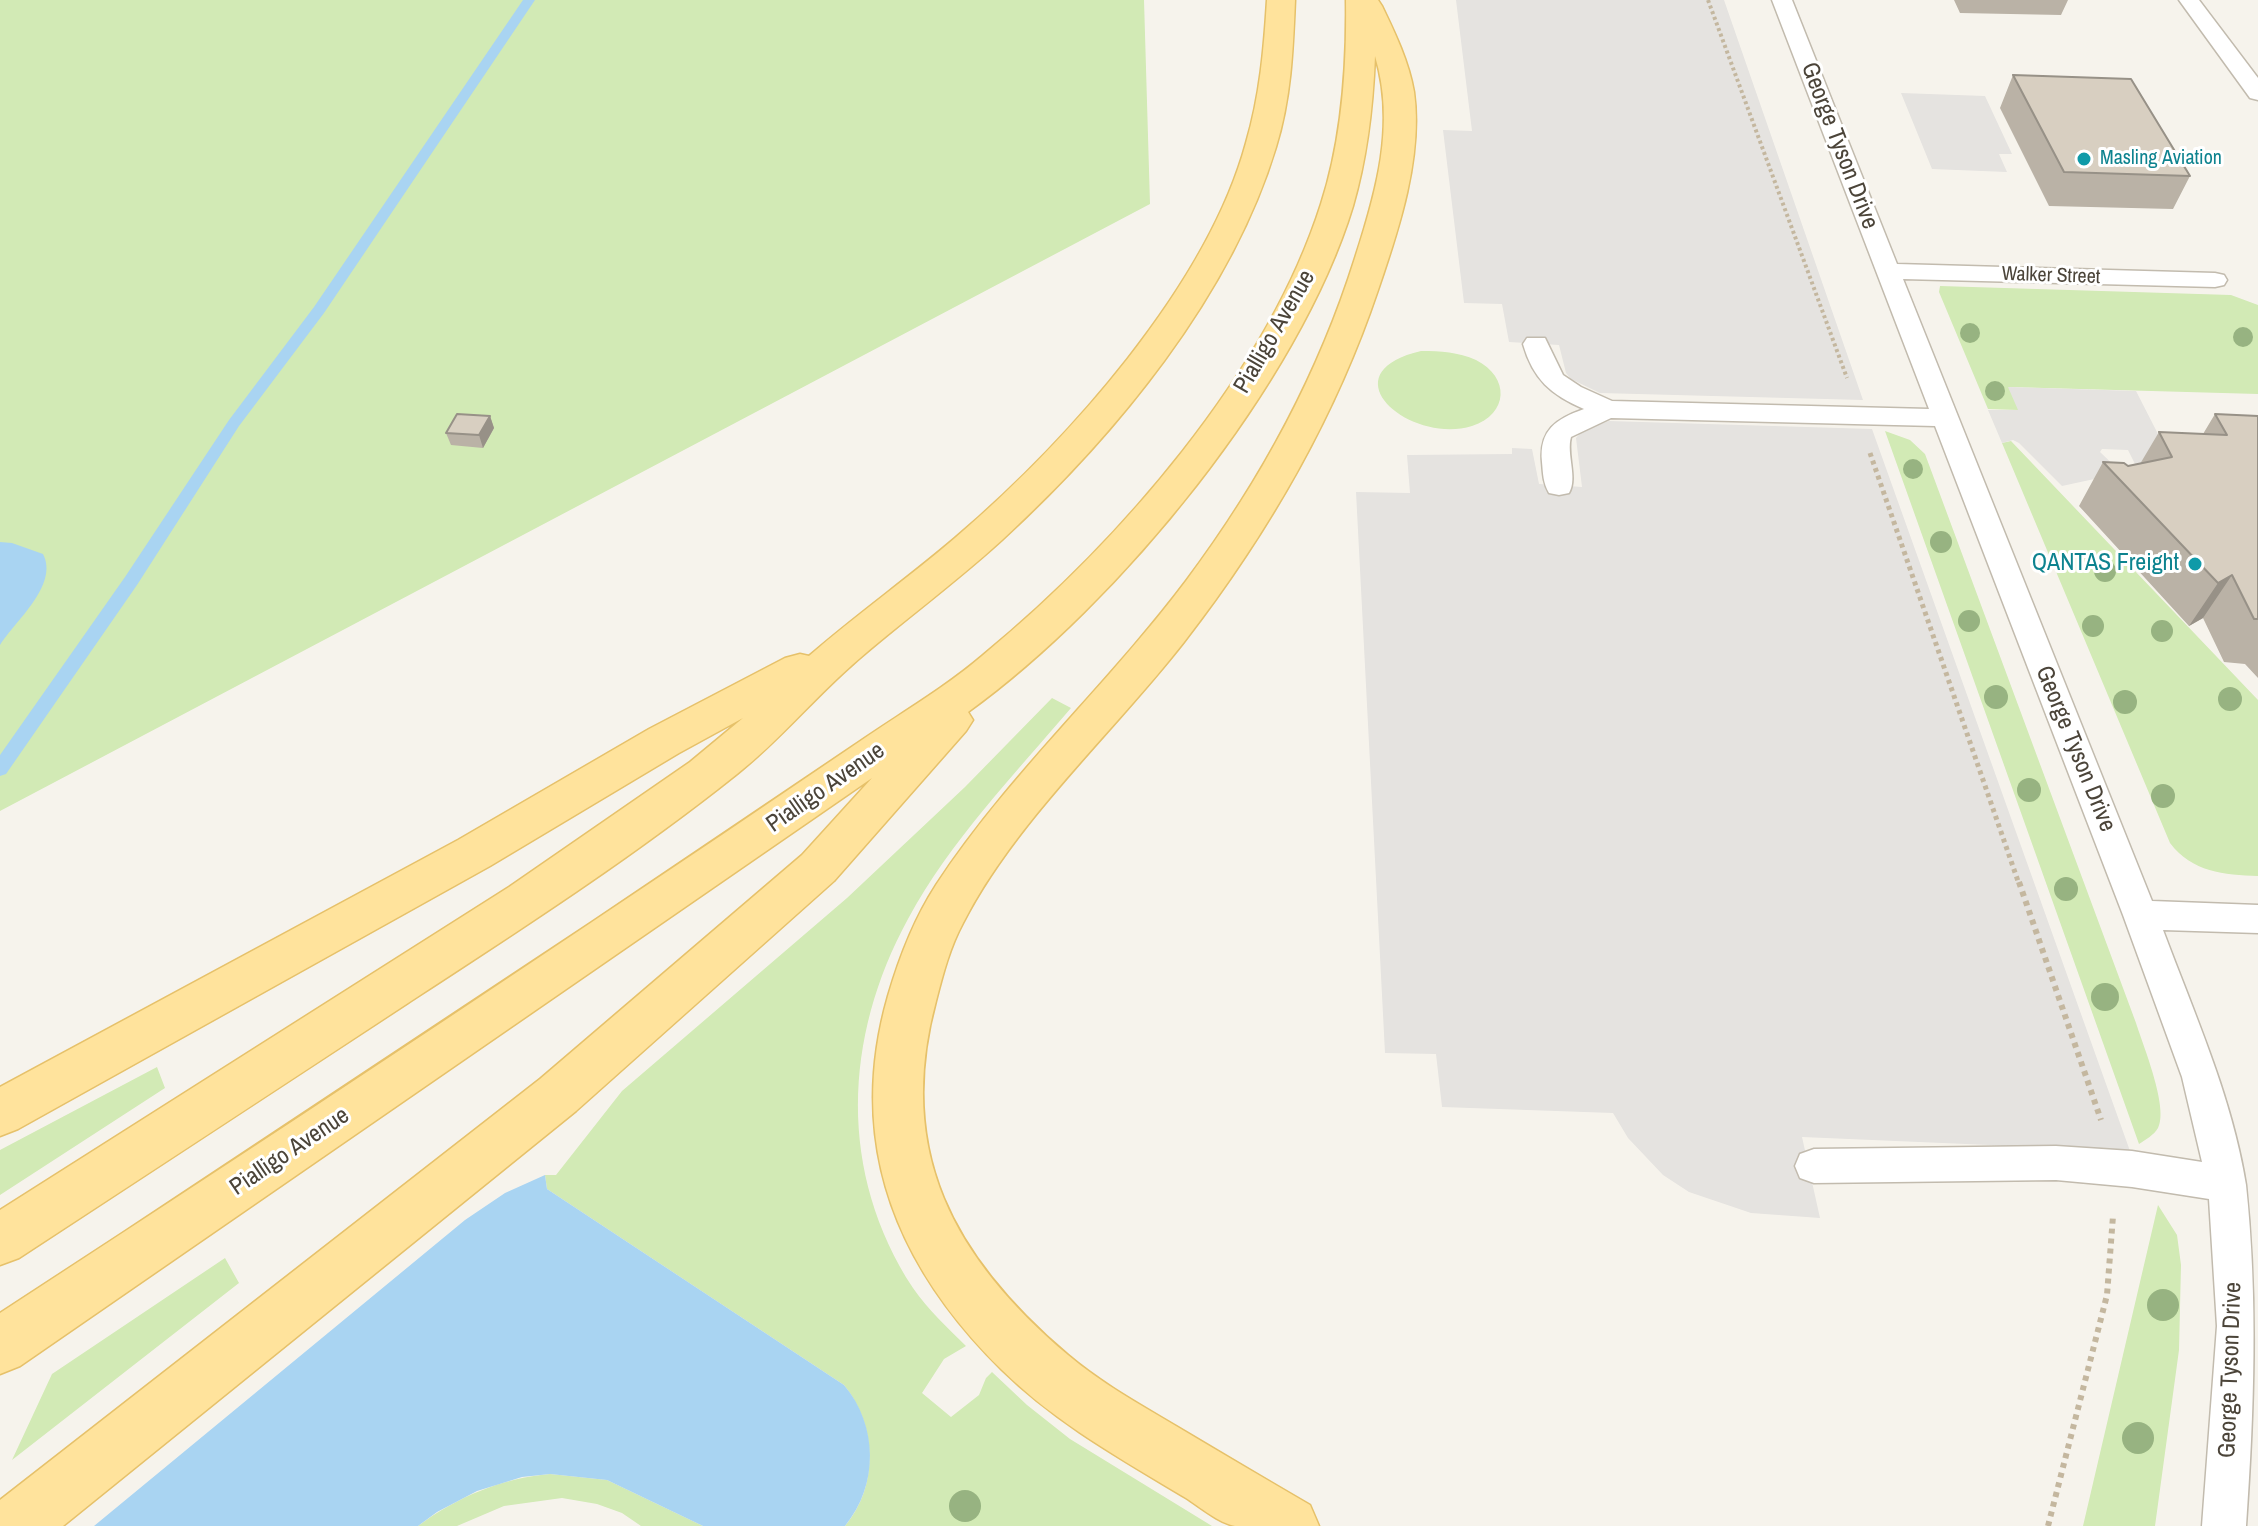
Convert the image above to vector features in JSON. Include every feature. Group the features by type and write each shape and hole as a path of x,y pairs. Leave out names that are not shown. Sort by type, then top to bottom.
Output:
{"main road":[{"path":"0,1240 546,888 726,759 852,642 916,593 1002,518 1053,467 1132,376 1181,309 1220,245 1261,148 1277,72 1281,0"},
{"name":"Pialligo Avenue","path":"0,1346 474,1028 994,670 1068,602 1169,491 1252,376 1313,266 1336,208 1357,98 1360,0"},
{"path":"1289,1526 1108,1418 1046,1373 985,1313 949,1267 921,1219 903,1164 895,1115 899,1054 909,1000 949,904 1027,796 1166,636 1218,567 1263,501 1323,391 1350,326 1372,258 1398,137 1399,102 1394,73 1366,0"},
{"path":"0,1113 474,853 664,741 852,642"},
{"path":"15,1526 558,1095 818,868 994,670"}],"lane":[{"name":"George Tyson Drive","path":"1782,0 2189,1041 2227,1184 2232,1224 2237,1326 2224,1526"},
{"path":"2189,0 2258,93"},
{"name":"Walker Street","path":"1888,271 2215,280"},
{"path":"1536,344 1541,364 1549,378 1567,391 1609,409 1944,418"},
{"path":"1559,486 1553,444 1555,436 1572,423 1609,409"},
{"path":"2140,915 2258,919"},
{"path":"1814,1166 1976,1163 2116,1167 2227,1184"}],"path":[{"path":"1708,0 1860,415 2116,1167 2107,1295 2048,1526"}],"green space":[{"path":"0,0 1144,0 1150,204 0,811"},
{"path":"1940,286 2231,295 2258,305 2258,394 2009,387 2019,410 1988,409 1939,292"},
{"path":"1421,351 1463,355 1487,367 1495,376 1501,395 1493,413 1472,426 1448,429 1424,425 1403,416 1387,404 1379,389 1380,375 1393,361"},
{"path":"1885,431 1910,440 1925,454 2136,1023 2154,1076 2160,1106 2158,1128 2139,1144"},
{"path":"2011,441 2258,700 2258,876 2221,873 2199,866 2170,843 2002,443"},
{"path":"1052,698 1071,708 984,809 943,863 908,919 886,964 871,1011 861,1058 858,1105 861,1152 871,1199 889,1244 919,1296 966,1346 944,1359 922,1393 951,1417 979,1395 992,1372 1070,1439 1212,1526 845,1526 864,1493 870,1456 863,1418 844,1385 547,1189 545,1175 556,1175 622,1091 847,898 965,787"},
{"path":"157,1067 165,1088 0,1195 0,1150"},
{"path":"2158,1205 2177,1235 2181,1265 2179,1350 2155,1526 2083,1526"},
{"path":"225,1258 239,1283 12,1460 52,1374"},
{"path":"550,1474 607,1480 703,1526 641,1526 622,1513 597,1504 562,1498 504,1506 457,1526 418,1526 448,1506 481,1491 515,1480"}],"shaded area":[{"path":"1456,0 1724,0 1863,400 1600,393 1571,379 1566,373 1559,345 1509,342 1502,304 1464,303 1443,130 1472,131"},
{"path":"1901,93 1985,96 2012,154 1999,154 2007,172 1932,169"},
{"path":"2008,387 2136,391 2180,477 2141,476 2128,450 2102,449 2100,452 2122,473 2062,486 2019,443 2013,440 2002,443 1988,410 2018,410"},
{"path":"1609,421 1872,429 2130,1151 1802,1137 1820,1218 1751,1213 1689,1192 1663,1175 1628,1138 1613,1113 1442,1107 1436,1054 1385,1053 1356,492 1410,493 1407,455 1512,454 1512,448 1532,449 1539,484 1582,487 1576,438 1583,430"}],"water":[{"path":"0,542 43,554 46,566 41,590 0,645"},
{"path":"545,1175 547,1189 844,1385 863,1418 870,1455 864,1492 845,1526 703,1526 607,1480 550,1474 522,1477 477,1491 418,1526 94,1526 465,1220 505,1193"}],"building":[{"path":"2013,75 2131,79 2190,176 2064,172"},
{"path":"457,414 490,416 479,435 446,433"},
{"path":"2215,414 2258,416 2258,619 2254,619 2232,575 2218,583 2103,462 2128,466 2172,457 2159,432 2227,435"}],"waterway":[{"path":"0,769 131,581 234,423 319,310 529,0"}],"place":[{"name":"Masling Aviation","path":"2084,159"},
{"name":"QANTAS Freight","path":"2195,564"}]}
